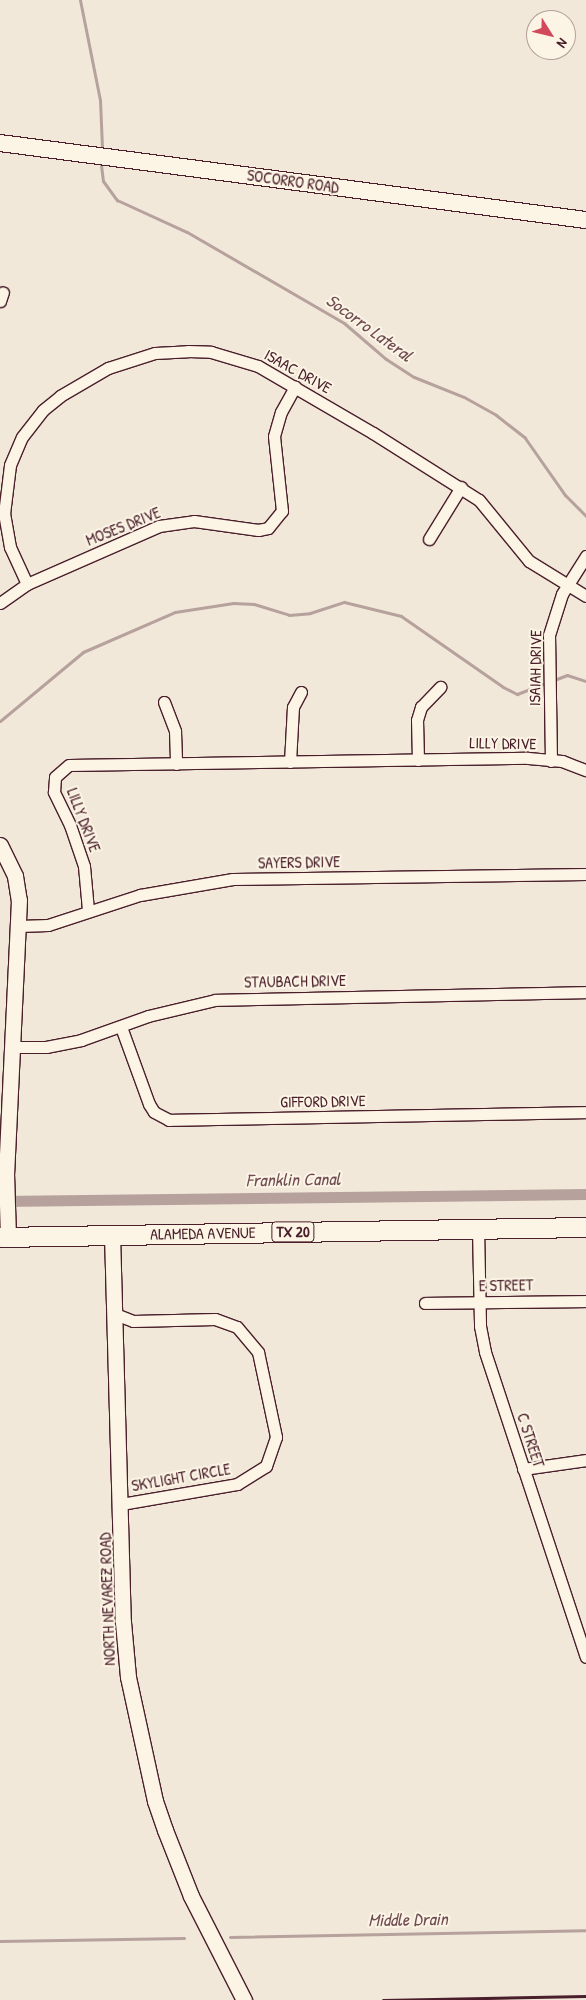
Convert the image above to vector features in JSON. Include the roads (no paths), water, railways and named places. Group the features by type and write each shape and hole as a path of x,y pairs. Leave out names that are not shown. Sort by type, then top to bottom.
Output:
{"main road":[{"name":"SOCORRO ROAD","path":"0,143 586,220"},
{"name":"ALAMEDA AVENUE","path":"6,1232 112,1234 586,1227"}],"street":[{"name":"ISAAC DRIVE","path":"27,584 8,539 4,501 10,465 30,426 43,410 72,387 134,357 188,351 211,352 250,363 295,387 462,488 479,500 530,561 567,586 586,596"},
{"name":"MOSES DRIVE","path":"0,602 27,584 159,526 194,521 258,530 268,528 282,511 274,445 276,426 295,387"},
{"path":"429,539 462,488"},
{"name":"ISAIAH DRIVE","path":"551,761 549,635 556,610 567,586 586,556"},
{"path":"418,760 418,720 421,707 440,687"},
{"path":"290,762 294,706 301,692"},
{"path":"164,702 175,732 176,764"},
{"name":"LILLY DRIVE","path":"88,910 84,866 70,825 54,792 55,777 62,769 79,763 176,764 418,760 562,761 586,770"},
{"path":"0,845 15,876 19,926 6,1173 9,1189 6,1232"},
{"name":"SAYERS DRIVE","path":"19,926 52,924 88,910 140,895 233,879 586,874"},
{"name":"STAUBACH DRIVE","path":"12,1047 55,1046 121,1027 148,1016 215,1000 586,992"},
{"name":"GIFFORD DRIVE","path":"121,1027 149,1104 154,1112 169,1120 586,1112"},
{"name":"C STREET","path":"478,1228 480,1302 484,1352 586,1657"},
{"name":"NORTH NEVAREZ ROAD","path":"112,1234 124,1654 155,1801 192,1896 244,2000"},
{"name":"E STREET","path":"425,1302 586,1301"},
{"name":"SKYLIGHT CIRCLE","path":"115,1314 133,1321 215,1319 237,1327 258,1352 276,1437 266,1466 237,1484 121,1504"},
{"path":"523,1469 586,1460"}],"waterway":[{"name":"Socorro Lateral","path":"80,0 100,100 102,147"},
{"name":"Socorro Lateral","path":"101,165 103,181 117,200 187,232 344,323 386,359 414,377 464,397 496,415 525,438 565,495 586,516"},
{"path":"0,721 83,652 175,612 233,603 254,604 289,615 310,613 344,602 401,616 503,687 517,694 543,684"},
{"path":"554,680 567,675 586,681"},
{"name":"Franklin Canal","path":"0,1201 586,1194"},
{"name":"Middle Drain","path":"230,1937 586,1930"},
{"name":"Middle Drain","path":"0,1941 184,1938"}],"railway":[{"path":"383,2000 586,1996"}]}
